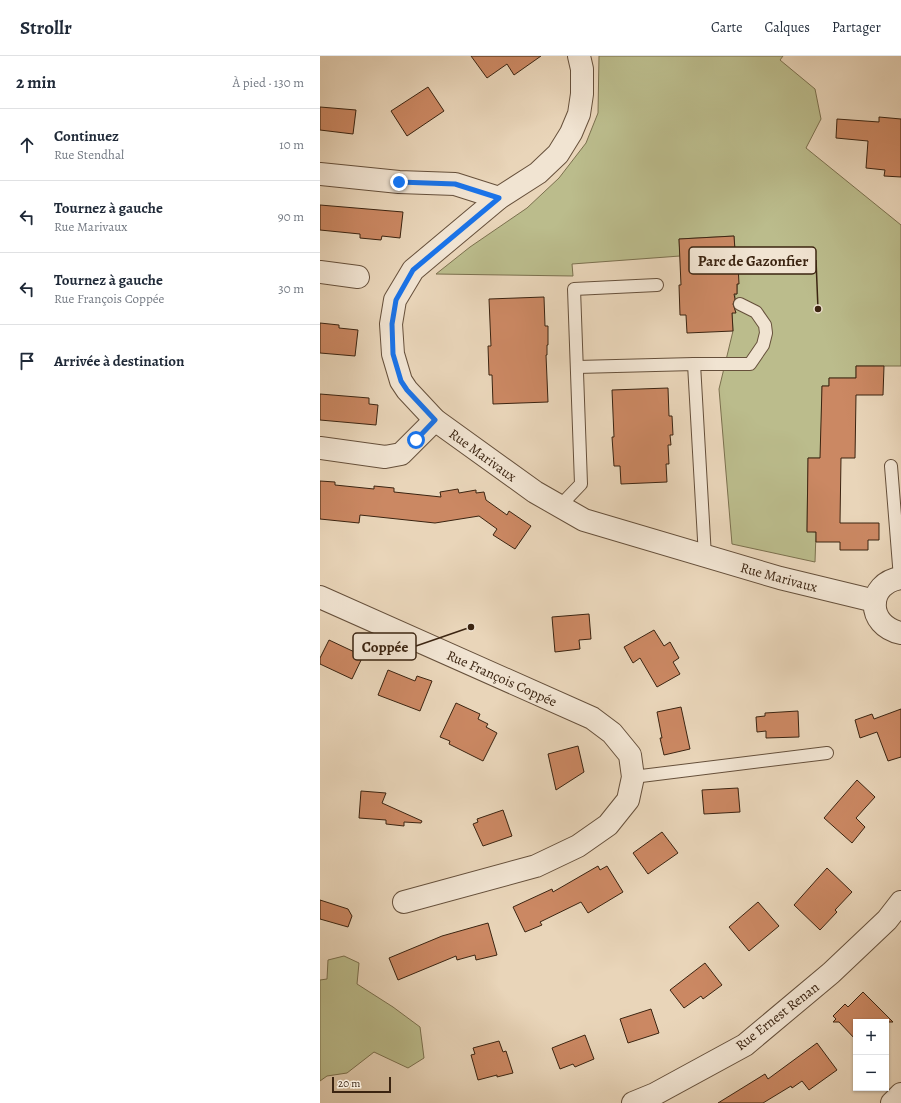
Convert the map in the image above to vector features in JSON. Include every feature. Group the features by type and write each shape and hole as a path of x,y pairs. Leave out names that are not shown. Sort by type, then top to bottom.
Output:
{"street":[{"name":"Rue Marivaux","path":"579,56 582,69 582,94 579,114 572,133 558,154 538,173 499,198 413,270 396,300 392,324 393,354 401,381 407,390 435,420 535,492 584,520 780,578 875,601"},
{"path":"320,174 399,182 455,184 499,198"},
{"path":"320,272 358,277"},
{"path":"320,448 385,457 401,454 435,420"},
{"path":"900,578 891,580 878,592 875,601 875,610 878,619 884,626 892,631 901,633"},
{"name":"Rue François Coppée","path":"320,597 592,718 612,733 630,755 633,777 628,800 608,825 578,846 536,866 404,902"},
{"name":"Rue Ernest Renan","path":"634,1103 655,1094 745,1045 831,973 887,920 901,902"},
{"path":"892,1103 901,1094"}],"lane":[{"path":"559,507 581,484 574,289 657,285"},
{"path":"577,367 750,364 763,345 766,333 765,325 756,312 740,304"},
{"path":"694,364 705,557"},
{"path":"891,466 900,578"},
{"path":"633,777 827,753"}],"green space":[{"path":"599,56 783,56 780,60 815,89 821,119 806,148 901,225 901,366 856,366 856,378 829,378 829,386 822,386 821,458 808,458 807,531 816,532 815,562 732,544 719,389 733,331 732,313 735,312 735,294 737,294 738,265 736,265 734,236 679,239 680,256 572,264 573,276 436,274 470,247 527,208 559,178 586,143 598,113"},
{"path":"344,956 359,963 357,984 393,1007 420,1027 424,1058 408,1068 374,1052 347,1073 327,1076 320,1081 320,980 327,979 328,960"}],"building":[{"path":"471,56 541,56 514,75 507,64 487,78"},
{"path":"428,87 444,111 407,136 391,111"},
{"path":"320,107 356,110 353,134 320,130"},
{"path":"879,117 901,119 901,177 884,176 885,170 866,168 868,141 836,138 837,119 879,122"},
{"path":"320,205 403,212 400,238 382,236 381,240 360,238 360,234 320,230"},
{"path":"734,236 739,284 737,284 737,294 734,294 735,299 733,304 736,313 732,313 733,331 687,333 686,315 680,315 679,285 681,285 679,239"},
{"path":"544,297 545,326 548,326 548,345 546,355 548,402 493,404 492,375 489,375 488,346 491,346 489,299"},
{"path":"320,323 339,325 339,328 358,330 355,356 320,353"},
{"path":"856,366 884,366 883,395 856,395 855,458 841,458 840,523 879,523 879,540 868,540 868,550 840,550 840,542 816,542 816,532 807,532 808,458 820,458 822,386 829,386 829,378 856,378"},
{"path":"668,388 669,416 672,416 673,435 670,435 671,445 668,445 669,464 666,464 667,482 621,484 620,466 614,466 612,437 614,437 612,390"},
{"path":"320,394 369,398 369,404 378,405 376,425 320,420"},
{"path":"320,481 335,482 335,485 374,489 374,486 394,488 394,492 441,497 440,492 458,489 459,493 476,490 476,493 484,492 486,500 507,515 509,511 531,526 515,549 493,535 497,529 479,516 435,523 360,515 359,523 320,519"},
{"path":"589,614 591,639 579,640 580,649 555,652 552,617"},
{"path":"654,630 664,646 670,642 679,658 673,662 680,674 657,687 640,658 633,663 624,647"},
{"path":"329,640 363,656 352,679 320,664 320,658"},
{"path":"388,670 415,681 417,676 432,681 420,711 378,695"},
{"path":"456,703 480,714 478,719 488,724 486,727 497,733 483,761 449,744 450,741 440,737"},
{"path":"681,707 690,749 664,755 660,738 662,738 657,712"},
{"path":"901,709 901,757 888,761 877,732 860,738 855,720 872,714 874,719"},
{"path":"798,711 799,737 766,738 766,731 757,732 756,717 765,716 765,713"},
{"path":"578,746 584,772 556,790 548,754"},
{"path":"857,780 875,797 856,818 865,827 852,843 824,818"},
{"path":"738,788 740,812 704,814 702,790"},
{"path":"361,791 386,793 382,803 422,821 421,823 404,822 404,826 386,824 386,820 359,818"},
{"path":"503,810 512,836 483,846 473,824 478,822 477,819"},
{"path":"662,832 678,853 648,874 633,853"},
{"path":"598,866 600,870 607,866 623,892 588,913 581,902 540,922 542,925 525,932 513,907 552,889 553,892"},
{"path":"827,868 852,892 835,910 837,912 820,930 794,905"},
{"path":"320,900 348,909 352,916 348,927 320,919"},
{"path":"758,902 779,926 749,951 729,927"},
{"path":"488,923 497,955 476,960 475,955 457,960 456,956 398,980 389,958 442,936"},
{"path":"705,963 722,985 703,999 701,996 684,1008 670,990"},
{"path":"863,992 893,1022 889,1022 889,1019 853,1019 853,1037 839,1022 833,1022 836,1019 833,1016 845,1004 848,1007"},
{"path":"651,1009 659,1033 628,1043 620,1019"},
{"path":"585,1035 594,1059 575,1067 573,1064 560,1069 552,1048"},
{"path":"499,1041 503,1052 506,1051 513,1073 478,1080 471,1055 475,1054 473,1048"},
{"path":"817,1043 837,1070 809,1090 802,1081 763,1103 718,1103 765,1074 768,1079"}],"place":[{"name":"Parc de Gazonfier","path":"818,309"},
{"name":"Coppée","path":"471,627"}],"route":[{"path":"399,182 455,184 499,198 413,270 396,300 392,324 393,354 401,381 407,390 435,420 416,440"}]}
